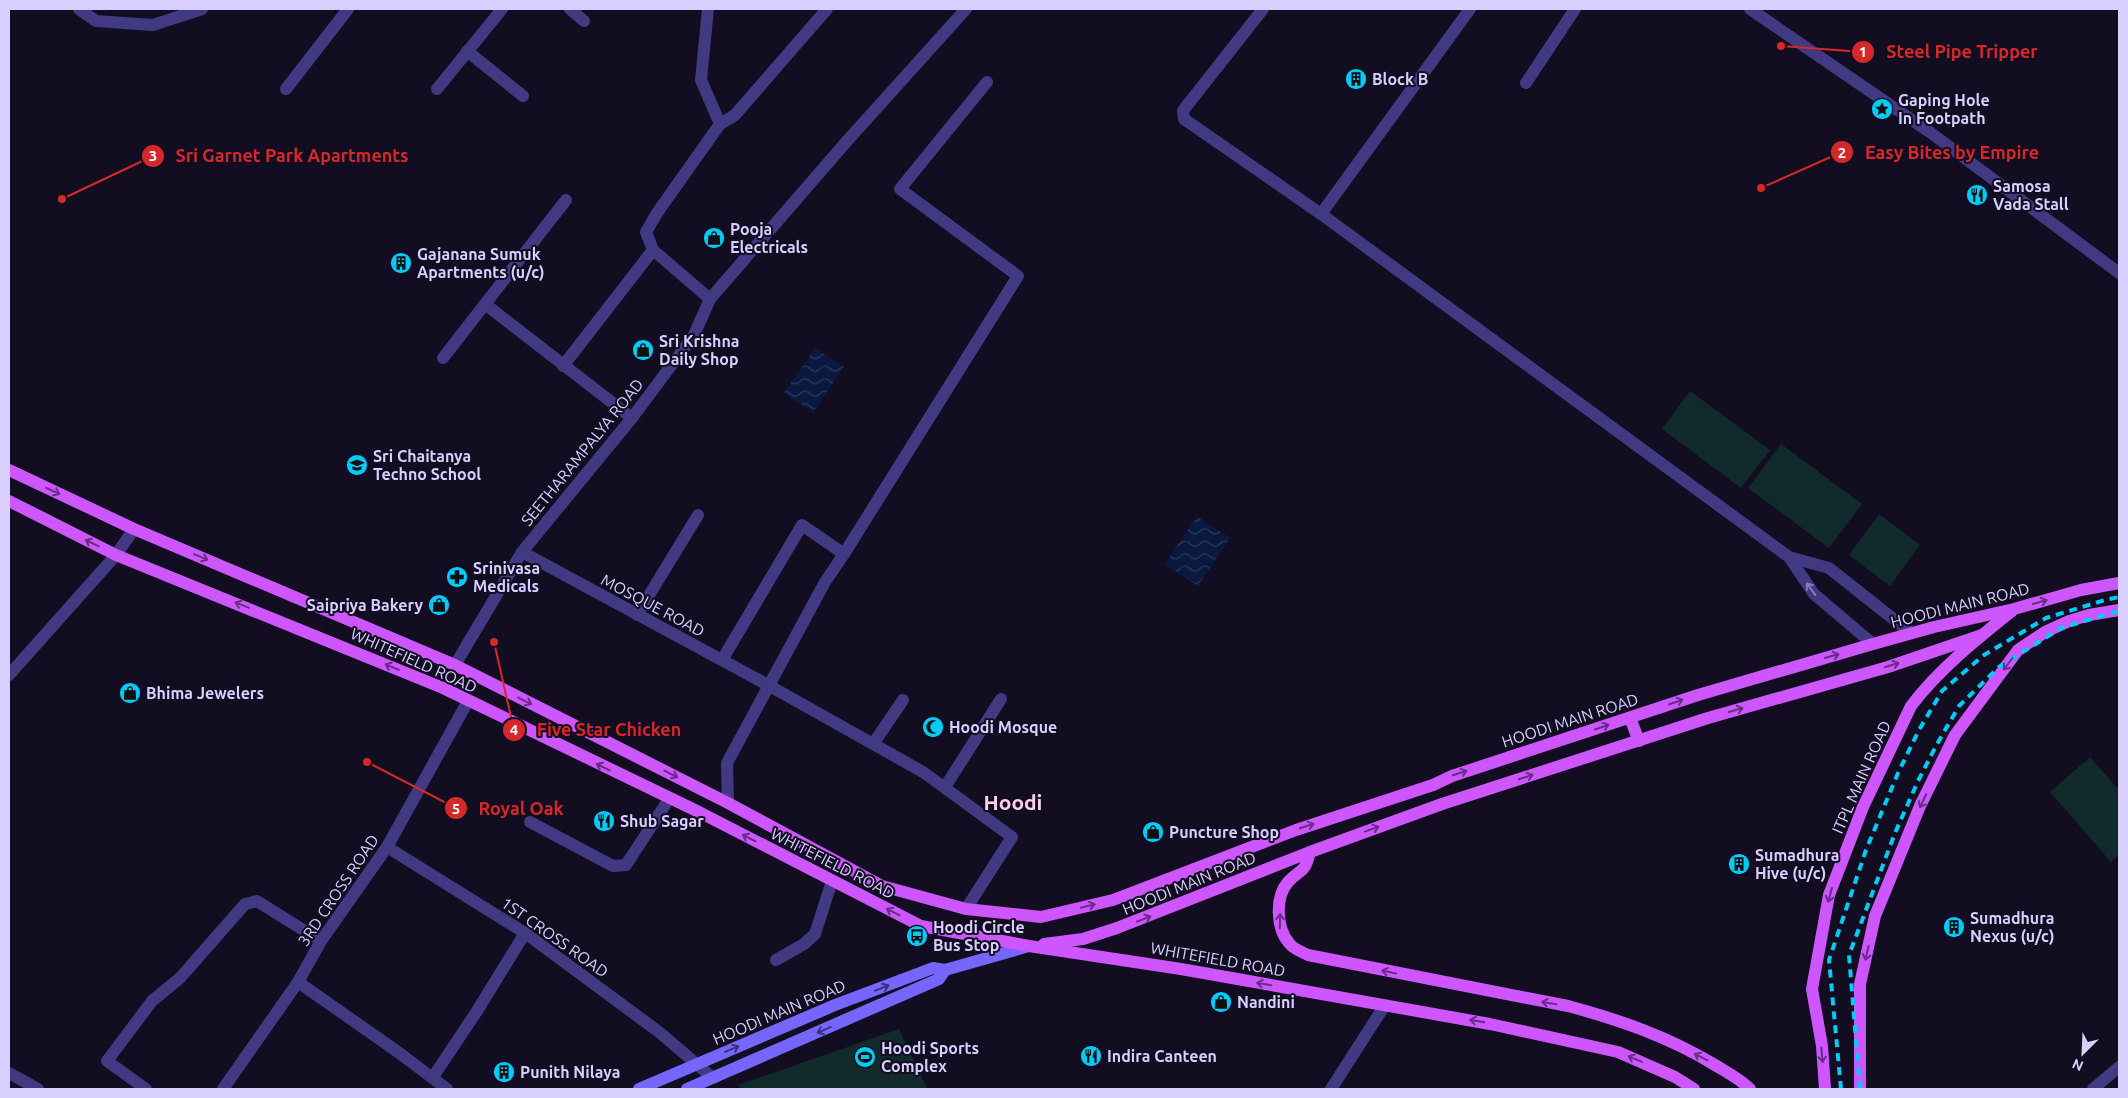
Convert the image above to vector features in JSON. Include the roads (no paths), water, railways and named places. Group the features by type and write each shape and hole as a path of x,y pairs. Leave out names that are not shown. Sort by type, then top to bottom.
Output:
{"main road":[{"name":"WHITEFIELD ROAD","path":"9,470 134,529 455,665 728,803 882,886 966,909 1041,917"},
{"name":"WHITEFIELD ROAD","path":"9,502 116,555 443,688 699,812 921,926 1490,1024 1618,1052 1674,1077 1694,1089"},
{"name":"HOODI MAIN ROAD","path":"1041,917 1112,900 1296,830 1433,785 1452,776 1698,695 1911,633 2014,609 2081,590 2119,583"},
{"name":"ITPL MAIN ROAD","path":"1825,1089 1822,1046 1812,989 1829,895 1863,807 1912,706 1922,692 1945,668 2014,609"},
{"path":"1860,1089 1860,984 1876,916 1920,806 1955,735 2018,650 2045,632 2088,615 2119,610"},
{"path":"1980,616 1982,635"},
{"name":"HOODI MAIN ROAD","path":"639,1089 835,1005 939,969 1029,946 1083,939 1117,928 1310,852 1442,804 1708,718 1888,667 1982,635"},
{"path":"1630,718 1639,741"},
{"name":"WHITEFIELD ROAD","path":"1310,852 1306,868 1288,882 1281,894 1279,928 1290,945 1308,955 1568,1006 1607,1017 1648,1031 1706,1059 1743,1082 1750,1089"},
{"path":"687,1089 939,979 939,969"}],"street":[{"path":"79,9 96,21 153,25 202,9"},
{"path":"286,90 348,9"},
{"path":"437,89 502,9"},
{"path":"570,9 584,21"},
{"path":"708,9 701,80 720,124"},
{"path":"710,299 652,250 646,232 657,213 720,124 735,115 827,9"},
{"name":"SEETHARAMPALYA ROAD","path":"455,665 522,552 632,418 694,335 710,299 966,9"},
{"path":"1263,9 1185,108 1184,119 1321,214 1789,557 1814,594 1873,644"},
{"path":"1321,214 1470,9"},
{"path":"1526,83 1576,9"},
{"path":"1750,9 1931,133 2119,273"},
{"path":"467,51 523,96"},
{"path":"728,803 726,763 768,685 825,582 1018,276 900,189 987,82"},
{"path":"443,358 566,200"},
{"path":"564,366 652,250"},
{"path":"485,304 632,418"},
{"path":"637,616 698,515"},
{"path":"722,660 802,525 844,554"},
{"path":"9,675 116,555 134,529"},
{"name":"MOSQUE ROAD","path":"522,552 637,616 768,685 923,772 1012,837 966,909"},
{"path":"1789,557 1829,568 1911,633"},
{"path":"945,788 1001,699"},
{"path":"873,744 903,700"},
{"name":"3RD CROSS ROAD","path":"223,1089 298,982 321,941 388,847 468,701"},
{"path":"530,822 613,866 626,864 669,799"},
{"name":"1ST CROSS ROAD","path":"388,847 525,933 660,1032 713,1078"},
{"path":"776,960 804,944 815,934 832,881"},
{"path":"146,1089 108,1061 152,1001 180,978 245,904 257,901 321,941"},
{"path":"433,1077 477,1011 525,933"},
{"path":"298,982 433,1077 447,1089"},
{"path":"1331,1089 1385,1005"},
{"path":"2093,1089 2119,1067"},
{"path":"9,1073 38,1089"}],"water":[{"path":"815,348 844,367 813,413 784,393"},
{"path":"1197,516 1230,538 1198,586 1165,564"}],"railway":[{"path":"1841,1089 1829,960 1866,850 1898,773 1919,730 1942,691 1984,655 2046,618 2119,597"},
{"path":"1860,1089 1849,955 1895,833 1937,744 1959,706 1999,667 2061,628 2119,611"}],"place":[{"name":"Steel Pipe Tripper","path":"1781,46"},
{"name":"Block B","path":"1356,79"},
{"name":"Gaping Hole In Footpath","path":"1882,109"},
{"name":"Easy Bites by Empire","path":"1761,188"},
{"name":"Samosa Vada Stall","path":"1977,195"},
{"name":"Sri Garnet Park Apartments","path":"62,199"},
{"name":"Pooja Electricals","path":"714,238"},
{"name":"Gajanana Sumuk Apartments (u/c)","path":"401,263"},
{"name":"Sri Krishna Daily Shop","path":"643,350"},
{"name":"Sri Chaitanya Techno School","path":"357,465"},
{"name":"Srinivasa Medicals","path":"457,577"},
{"name":"Saipriya Bakery","path":"439,605"},
{"name":"Five Star Chicken","path":"494,642"},
{"name":"Bhima Jewelers","path":"130,693"},
{"name":"Hoodi Mosque","path":"933,727"},
{"name":"Royal Oak","path":"367,762"},
{"name":"Shub Sagar","path":"604,821"},
{"name":"Puncture Shop","path":"1153,832"},
{"name":"Sumadhura Hive (u/c)","path":"1739,864"},
{"name":"Sumadhura Nexus (u/c)","path":"1954,927"},
{"name":"Hoodi Circle Bus Stop","path":"917,936"},
{"name":"Nandini","path":"1221,1002"},
{"name":"Indira Canteen","path":"1091,1056"},
{"name":"Hoodi Sports Complex","path":"865,1057"},
{"name":"Punith Nilaya","path":"504,1072"}],"district":[{"name":"Hoodi","path":"1013,803"}]}
